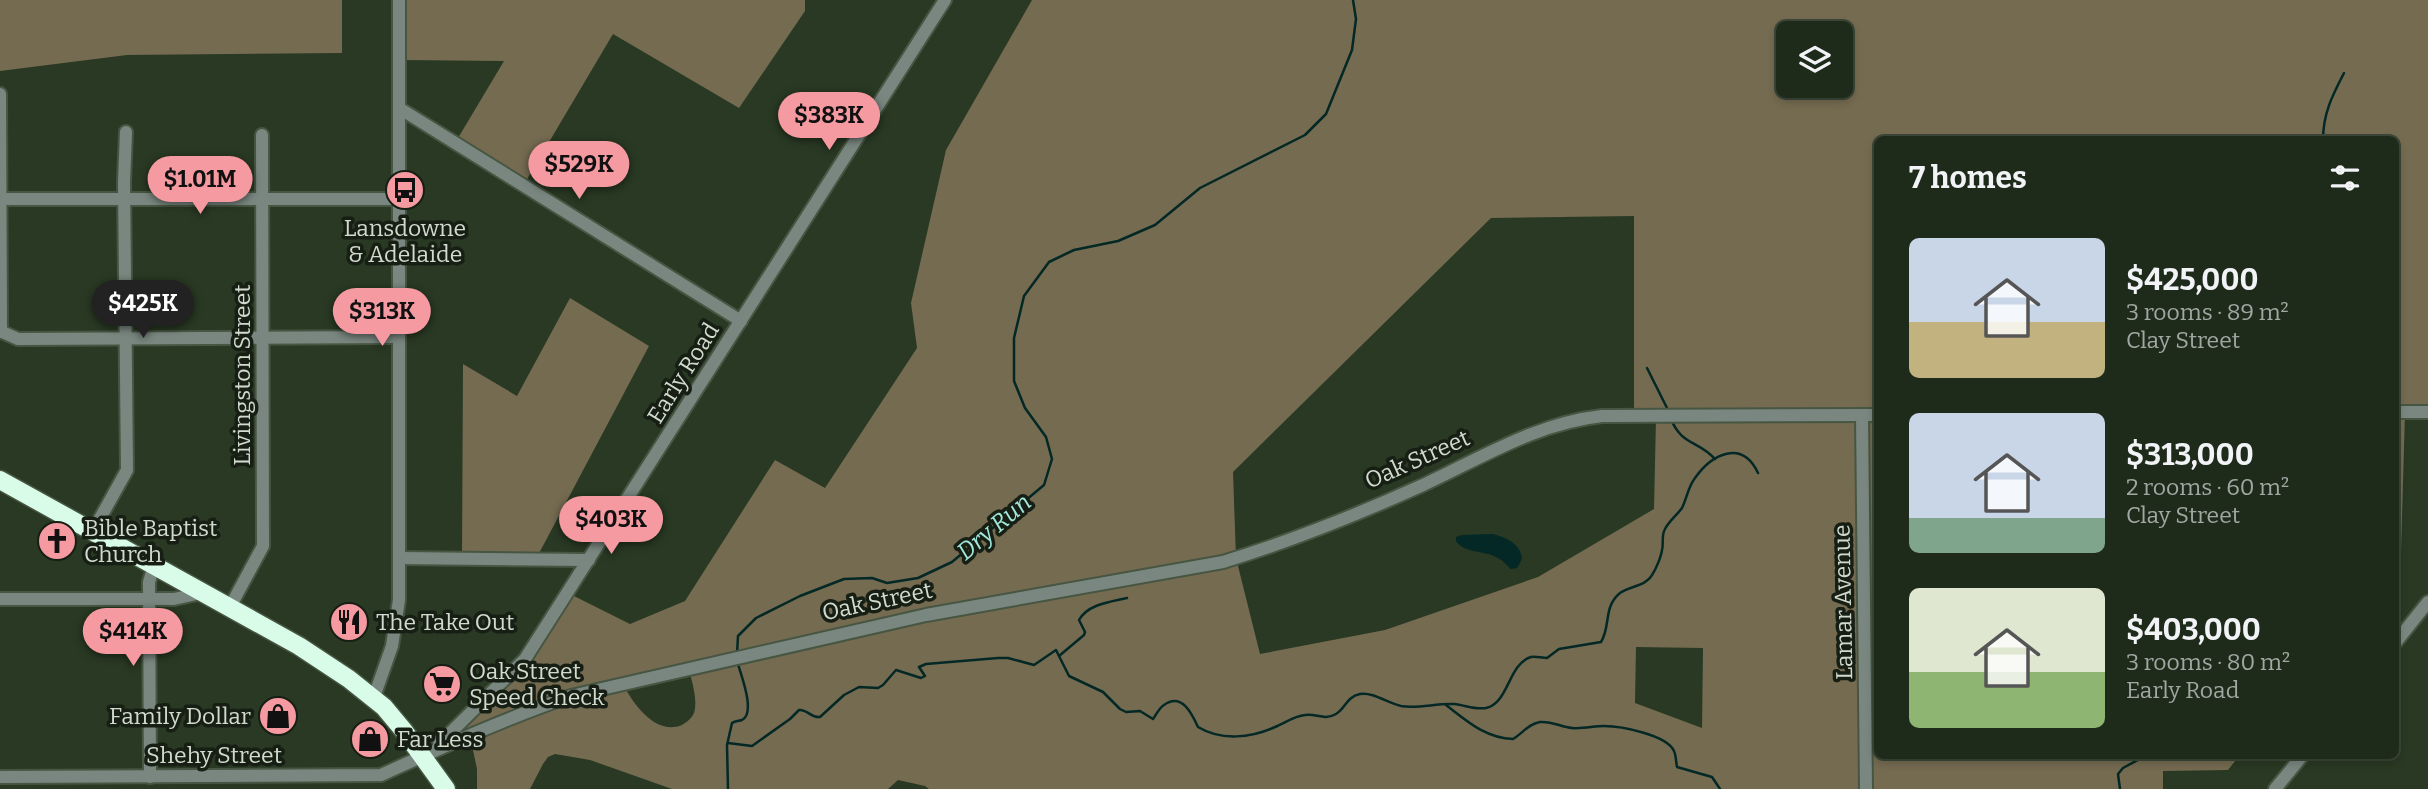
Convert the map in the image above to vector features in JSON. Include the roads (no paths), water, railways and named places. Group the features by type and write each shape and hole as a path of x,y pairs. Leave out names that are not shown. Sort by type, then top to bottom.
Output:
{"highway":[{"path":"0,480 324,662 374,697 428,753 446,789"}],"street":[{"path":"374,697 396,627 399,558 399,0"},
{"name":"Early Road","path":"428,753 525,659 945,0"},
{"path":"0,94 0,332 18,339 399,337"},
{"path":"399,108 741,321"},
{"path":"93,531 127,470 124,199 126,132"},
{"name":"Livingston Street","path":"230,607 264,545 262,135"},
{"path":"2,199 399,199"},
{"path":"2399,412 2428,412"},
{"name":"Lamar Avenue","path":"1862,415 1866,789"},
{"name":"Oak Street","path":"428,753 571,696 926,615 1223,562 1253,553 1390,499 1556,424 1584,418 1633,416 1874,415"},
{"path":"399,558 589,560"},
{"path":"150,777 149,582 155,566"},
{"path":"0,599 174,599 201,593"},
{"path":"2399,638 2428,602"},
{"name":"Shehy Street","path":"0,777 128,783 150,777 374,776 428,753"},
{"path":"2275,789 2300,759"}],"water":[{"path":"1492,534 1507,539 1519,549 1522,559 1517,568 1511,569 1500,559 1465,548 1456,541 1456,537 1462,535"}],"waterway":[{"name":"Dry Run","path":"737,654 738,636 756,618 800,596 844,579 872,578 887,583 918,578 952,562 1044,485 1052,459 1046,437 1025,408 1014,381 1014,338 1024,296 1049,262 1074,250 1118,241 1155,225 1200,188 1305,135 1326,114 1352,50 1356,19 1353,0"},
{"path":"2323,136 2329,105 2344,73"},
{"path":"1647,368 1669,412"},
{"path":"1671,419 1685,439 1715,459"},
{"path":"728,743 752,746 799,710 820,717 844,695 859,687 878,688 896,670 921,678 925,676 919,667 926,664 1008,658 1034,665 1056,650 1069,676 1103,692 1120,709 1126,712 1140,711 1153,719 1162,706 1176,701 1186,706 1198,727 1226,736 1256,734 1301,716 1332,716 1360,694 1407,707 1454,704 1486,708 1500,699 1523,661 1533,657 1547,658 1559,649 1601,642 1611,604 1620,593 1646,581 1652,575 1661,556 1665,529 1682,508 1693,481 1710,462 1718,457 1736,453 1751,462 1758,473"},
{"path":"1059,656 1084,635 1079,620 1088,610 1100,604 1127,598"},
{"name":"Dry Run","path":"728,789 727,745 732,723 742,720 748,710 738,664"},
{"path":"1446,705 1477,728 1503,738 1513,739 1540,722 1572,728 1612,726 1653,736 1670,745 1675,753 1677,767 1712,777 1720,789"},
{"path":"2120,789 2118,774 2140,759"}],"place":[{"name":"Lansdowne & Adelaide","path":"405,190"},
{"name":"Bible Baptist Church","path":"57,541"},
{"name":"The Take Out","path":"349,622"},
{"name":"Oak Street Speed Check","path":"442,684"},
{"name":"Family Dollar","path":"278,716"},
{"name":"Far Less","path":"370,739"}]}
